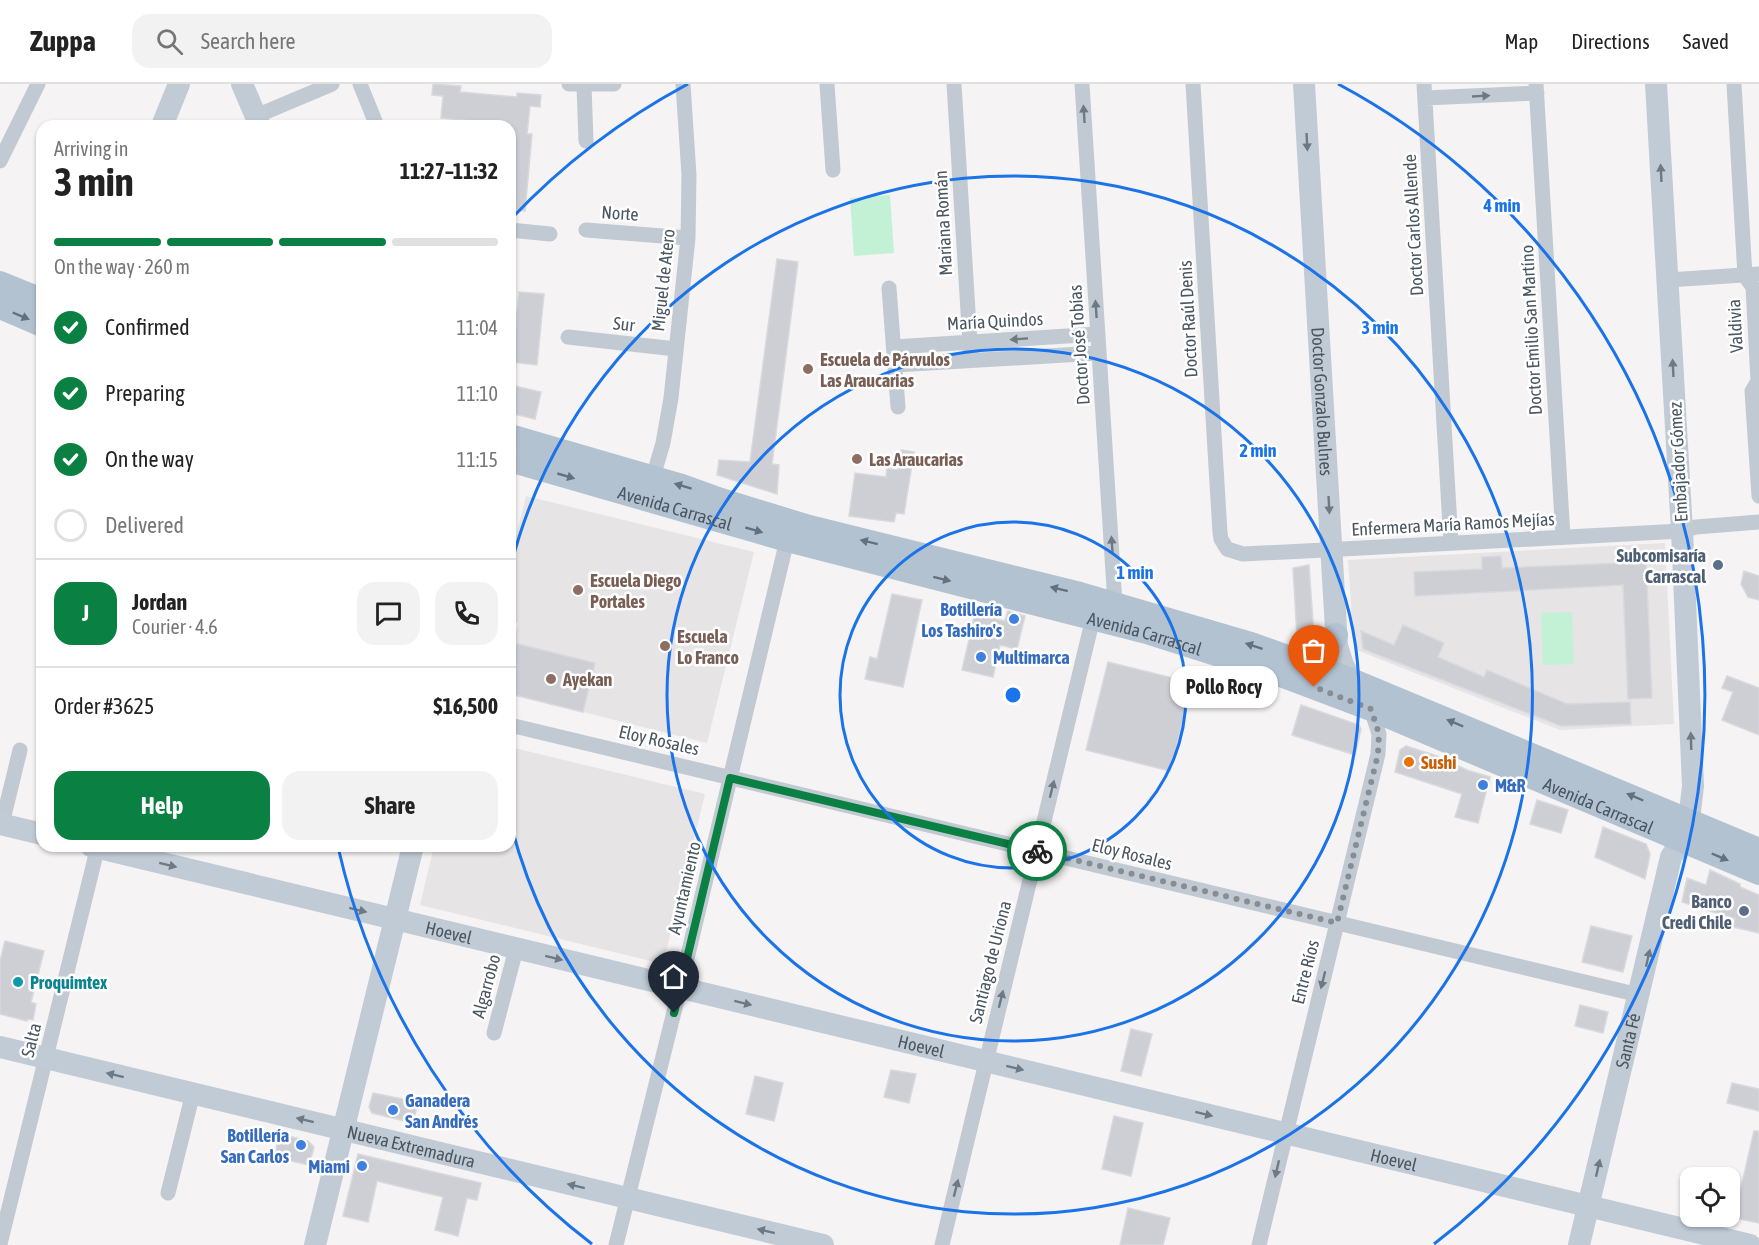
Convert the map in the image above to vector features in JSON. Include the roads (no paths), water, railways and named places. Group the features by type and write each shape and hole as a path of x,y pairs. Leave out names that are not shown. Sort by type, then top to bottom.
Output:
{"main road":[{"path":"0,283 36,298"},
{"path":"0,307 36,322"},
{"name":"Avenida Carrascal","path":"516,447 653,477 809,527 1115,604 1202,629 1299,661 1349,679 1685,830 1759,873"},
{"name":"Avenida Carrascal","path":"516,448 787,540 1150,633 1254,666 1685,830 1759,850"},
{"path":"1299,661 1324,653 1336,635"}],"street":[{"path":"0,161 38,84"},
{"path":"164,120 179,84"},
{"path":"242,84 258,120"},
{"path":"260,120 332,84"},
{"path":"360,84 375,120"},
{"path":"586,141 587,85 614,84"},
{"name":"Miguel de Atero","path":"653,477 666,426 688,238 689,176 683,84"},
{"path":"828,84 833,170"},
{"name":"Mariana Román","path":"954,84 971,360"},
{"name":"Doctor José Tobías","path":"1082,84 1115,604"},
{"name":"Doctor Raúl Denis","path":"1193,84 1220,533 1227,549"},
{"name":"Doctor Gonzalo Bulnes","path":"1304,84 1336,635 1340,659 1349,679 1371,709"},
{"name":"Embajador Gómez","path":"1656,84 1682,531 1693,786 1685,830"},
{"name":"Valdivia","path":"1734,84 1753,287 1758,381 1752,392 1759,496"},
{"path":"1424,91 1536,88"},
{"name":"Doctor Emilio San Martíno","path":"1536,88 1563,537"},
{"name":"Doctor Carlos Allende","path":"1424,91 1451,543"},
{"name":"Norte","path":"586,230 688,238"},
{"path":"516,231 550,234"},
{"path":"1668,280 1752,275"},
{"path":"889,288 898,407"},
{"name":"María Quindos","path":"894,347 1098,334"},
{"name":"Sur","path":"568,337 676,349"},
{"name":"María Quindos","path":"895,365 1099,353"},
{"name":"Enfermera María Ramos Mejías","path":"1227,549 1243,554 1682,531 1696,527 1759,522"},
{"name":"Ayuntamiento","path":"616,1245 787,540"},
{"name":"Santiago de Uriona","path":"942,1245 1093,618"},
{"name":"Entre Ríos","path":"1259,1245 1378,754 1379,734 1371,709"},
{"name":"Eloy Rosales","path":"516,726 1639,995"},
{"path":"20,750 1,824 36,833"},
{"name":"Santa Fé","path":"1579,1245 1671,857 1685,830"},
{"name":"Salta","path":"0,1244 95,852"},
{"name":"Hoevel","path":"117,852 1750,1245"},
{"path":"315,1245 412,852"},
{"name":"Algarrobo","path":"494,1033 516,949"},
{"name":"Nueva Extremadura","path":"0,1047 823,1245"},
{"path":"168,1193 193,1093"}],"place":[{"name":"Escuela de Párvulos Las Araucarias","path":"808,369"},
{"name":"Las Araucarias","path":"857,459"},
{"name":"Subcomisaría Carrascal","path":"1718,565"},
{"name":"Escuela Diego Portales","path":"578,590"},
{"name":"Botillería Los Tashiro's","path":"1014,619"},
{"name":"Escuela Lo Franco","path":"665,646"},
{"name":"Multimarca","path":"981,657"},
{"name":"Ayekan","path":"551,679"},
{"name":"Pollo Rocy","path":"1314,687"},
{"name":"Sushi","path":"1409,762"},
{"name":"M&R","path":"1483,785"},
{"name":"Banco Credi Chile","path":"1744,911"},
{"name":"Proquimtex","path":"18,982"},
{"name":"Ganadera San Andrés","path":"393,1110"},
{"name":"Botillería San Carlos","path":"301,1145"},
{"name":"Miami","path":"362,1166"}]}
